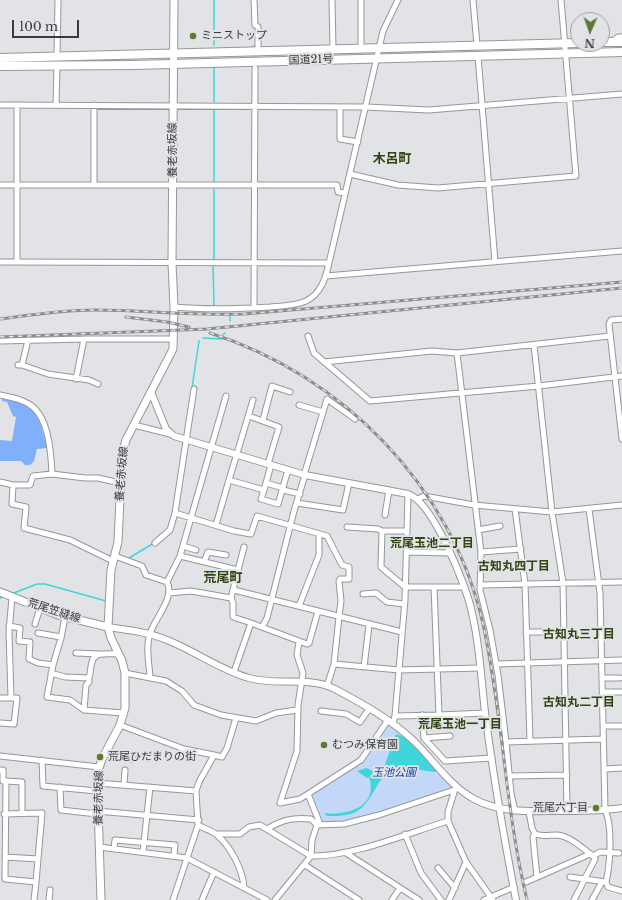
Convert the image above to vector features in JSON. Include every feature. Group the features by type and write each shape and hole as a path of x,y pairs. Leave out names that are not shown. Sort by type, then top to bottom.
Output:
{"highway":[{"path":"612,42 622,42"},
{"name":"国道21号","path":"0,58 57,55 173,53 256,48 333,49 570,43"},
{"name":"国道21号","path":"0,66 173,64 622,52"}],"main road":[{"name":"養老赤坂線","path":"101,900 97,783 99,766 124,713 126,673 111,638 108,627 114,559 118,542 123,447 170,356 174,339 172,186 174,0"},
{"name":"荒尾笠縫線","path":"0,592 65,617 108,627"}],"street":[{"path":"57,55 58,0"},
{"path":"254,0 255,25 258,27 256,48"},
{"path":"332,0 333,49"},
{"path":"361,0 361,44"},
{"path":"174,307 196,310 228,310 295,304 307,301 321,287 326,276 384,27 398,0"},
{"path":"473,0 477,45"},
{"path":"350,174 385,183 432,187 489,184 576,176 561,0"},
{"path":"612,42 618,37 622,37"},
{"path":"478,56 495,262"},
{"path":"56,105 57,65"},
{"path":"254,308 255,68"},
{"path":"0,105 366,107 430,110 622,94"},
{"path":"17,105 17,262"},
{"path":"94,105 94,186"},
{"path":"340,107 340,140 358,142"},
{"path":"0,185 337,185 338,192 345,193"},
{"path":"326,276 622,251"},
{"path":"0,262 329,263"},
{"path":"622,319 612,320 609,324 622,439"},
{"path":"308,336 314,353 370,401 539,386 622,376"},
{"path":"324,362 432,351 457,353 610,336"},
{"path":"76,379 84,339"},
{"path":"0,341 174,339"},
{"path":"28,340 20,365 48,374 89,380 98,384"},
{"path":"534,345 552,512 562,583 565,662 567,811"},
{"path":"457,353 474,505 481,552 480,585 496,664 509,776 515,811"},
{"path":"263,420 272,386 290,392"},
{"path":"155,543 170,530 175,513 194,389"},
{"path":"151,392 166,429 170,434"},
{"path":"0,396 28,403 42,421 48,434 52,474"},
{"path":"150,677 148,650 150,634 169,593 167,582 180,556 226,396"},
{"path":"262,627 267,618 290,526 327,399 355,418"},
{"path":"216,526 253,400"},
{"path":"300,405 324,412"},
{"path":"249,416 279,427 261,499 278,504 288,470"},
{"path":"134,425 170,434 305,475 408,494 418,499 438,529 450,552 472,612 485,713 516,900"},
{"path":"0,482 13,485 30,485 33,476 52,474 98,478 120,483"},
{"path":"229,480 264,490"},
{"path":"266,483 300,494"},
{"path":"297,503 344,510 349,483"},
{"path":"13,485 12,504 26,507 24,528 70,540 114,559 142,566 146,575 167,582"},
{"path":"385,515 389,490"},
{"path":"298,642 297,655 303,673 297,710 296,751 280,803 300,799 361,760 395,716 405,587 408,494"},
{"path":"418,499 424,496 474,505 552,512 622,505"},
{"path":"515,509 525,584 530,741"},
{"path":"589,509 600,582 605,810 608,816 609,852 609,868 604,882 592,900"},
{"path":"175,513 216,526 251,534 257,516 327,536 342,565 349,567 349,579 340,579 339,581 342,601 334,664 327,686"},
{"path":"478,530 500,526"},
{"path":"347,527 373,528 382,531 406,531"},
{"path":"382,531 381,567 405,587 464,587"},
{"path":"299,606 319,555 320,534"},
{"path":"183,546 196,550"},
{"path":"231,598 244,547"},
{"path":"481,552 521,549"},
{"path":"204,562 208,552 226,555"},
{"path":"406,552 450,552"},
{"path":"180,556 238,570"},
{"path":"480,585 622,582"},
{"path":"434,587 439,714"},
{"path":"234,590 369,625 402,632"},
{"path":"169,593 191,591 231,598 234,603 234,617 298,642 307,644 309,643 318,611"},
{"path":"363,594 376,593 387,602 404,604"},
{"path":"11,698 9,626 12,597"},
{"path":"35,624 40,608"},
{"path":"65,617 62,637 53,665 47,697 70,700 84,710 124,713"},
{"path":"234,672 251,624"},
{"path":"364,667 369,625"},
{"path":"9,626 20,628 19,641 30,642 29,659 38,663 53,665"},
{"path":"108,627 150,634 168,640 249,678 266,681 327,686 391,722 415,743 456,788 474,799 500,809 529,812 605,810 622,808"},
{"path":"526,632 564,632"},
{"path":"38,633 62,637"},
{"path":"76,653 118,654"},
{"path":"84,710 86,684 89,682 92,670 91,662 93,658 99,654"},
{"path":"496,664 622,660"},
{"path":"334,664 399,670 480,668"},
{"path":"51,673 65,677 89,678"},
{"path":"126,673 166,681 176,686 194,705 215,714 256,721 276,713 297,710"},
{"path":"602,678 620,678"},
{"path":"603,692 622,692"},
{"path":"0,698 17,698 14,724 0,723"},
{"path":"321,711 346,714 360,722 369,709"},
{"path":"395,716 485,713"},
{"path":"422,715 424,738 445,761 492,758"},
{"path":"120,724 184,749 222,757 228,748 236,718"},
{"path":"603,726 622,726"},
{"path":"424,738 450,736"},
{"path":"506,742 603,739"},
{"path":"104,754 133,759"},
{"path":"173,900 199,820 196,791 199,782 214,755"},
{"path":"0,756 99,766"},
{"path":"42,760 43,786 97,791"},
{"path":"605,769 622,768"},
{"path":"0,770 3,770 3,781 22,782 22,813"},
{"path":"124,785 125,770"},
{"path":"509,776 567,775"},
{"path":"6,781 4,814 5,879 36,882"},
{"path":"97,783 196,791"},
{"path":"60,787 61,810 147,815 199,820"},
{"path":"143,852 150,788"},
{"path":"456,788 448,821 466,862 492,898"},
{"path":"266,829 282,820 298,817 311,819 319,824 344,824 379,815 456,788"},
{"path":"275,900 311,856 312,840 319,824 308,794"},
{"path":"529,812 532,828 535,834 533,837 537,877"},
{"path":"4,814 42,813 34,900"},
{"path":"200,826 217,834 240,834 249,826 258,825 311,856 346,853 448,821"},
{"path":"217,834 239,867 244,888"},
{"path":"405,834 421,873 441,900"},
{"path":"535,834 542,836 558,835 568,838 591,855 594,859 574,900"},
{"path":"114,848 115,840 175,845 174,856"},
{"path":"99,847 187,858 267,900"},
{"path":"526,882 600,852 619,853"},
{"path":"346,853 419,900"},
{"path":"5,857 38,859"},
{"path":"449,900 466,862"},
{"path":"305,865 359,900"},
{"path":"438,868 455,888"},
{"path":"202,900 214,872"},
{"path":"570,877 604,882 608,887 622,891"},
{"path":"484,900 492,898 514,887"},
{"path":"392,900 400,888"},
{"path":"49,900 50,890"}],"green space":[{"name":"玉池公園","path":"389,722 456,786 453,789 388,812 355,820 321,823 309,794 362,761"}],"shaded area":[{"path":"2,399 19,401 27,405 39,421 47,448 37,449 34,461 30,465 25,465 21,461 0,461 0,440 12,441 16,417 13,416 7,402 2,401"},
{"path":"396,734 404,737 440,772 410,769 389,775 382,778 366,803 356,812 339,816 327,816 324,813 333,814 351,811 365,802 370,795 371,787 369,777 367,778 357,771 366,768 373,771 384,767"}],"waterway":[{"path":"214,0 214,45"},
{"path":"214,68 214,102"},
{"path":"214,110 214,182"},
{"path":"214,189 214,261"},
{"path":"213,264 214,307"},
{"path":"230,316 230,321"},
{"path":"203,338 222,339"},
{"path":"192,388 199,341"},
{"path":"129,558 154,543"},
{"path":"14,593 37,584 45,584 106,601"}],"tunnel":[{"path":"255,45 255,65"}],"railway":[{"path":"0,319 82,310 244,314 622,282"},
{"path":"0,337 207,329 622,288"},
{"path":"126,317 167,322 189,327"},
{"path":"210,333 258,352 304,377 346,407 384,442 418,482 446,526 468,574 483,624 490,658 514,831 527,900"}],"place":[{"name":"ミニストップ","path":"193,36"},
{"name":"むつみ保育園","path":"324,745"},
{"name":"荒尾ひだまりの街","path":"100,757"},
{"name":"荒尾六丁目","path":"596,808"}],"district":[{"name":"木呂町","path":"392,159"},
{"name":"荒尾玉池二丁目","path":"432,544"},
{"name":"古知丸四丁目","path":"514,567"},
{"name":"荒尾町","path":"223,578"},
{"name":"古知丸三丁目","path":"579,635"},
{"name":"古知丸二丁目","path":"579,703"},
{"name":"荒尾玉池一丁目","path":"460,725"}]}
